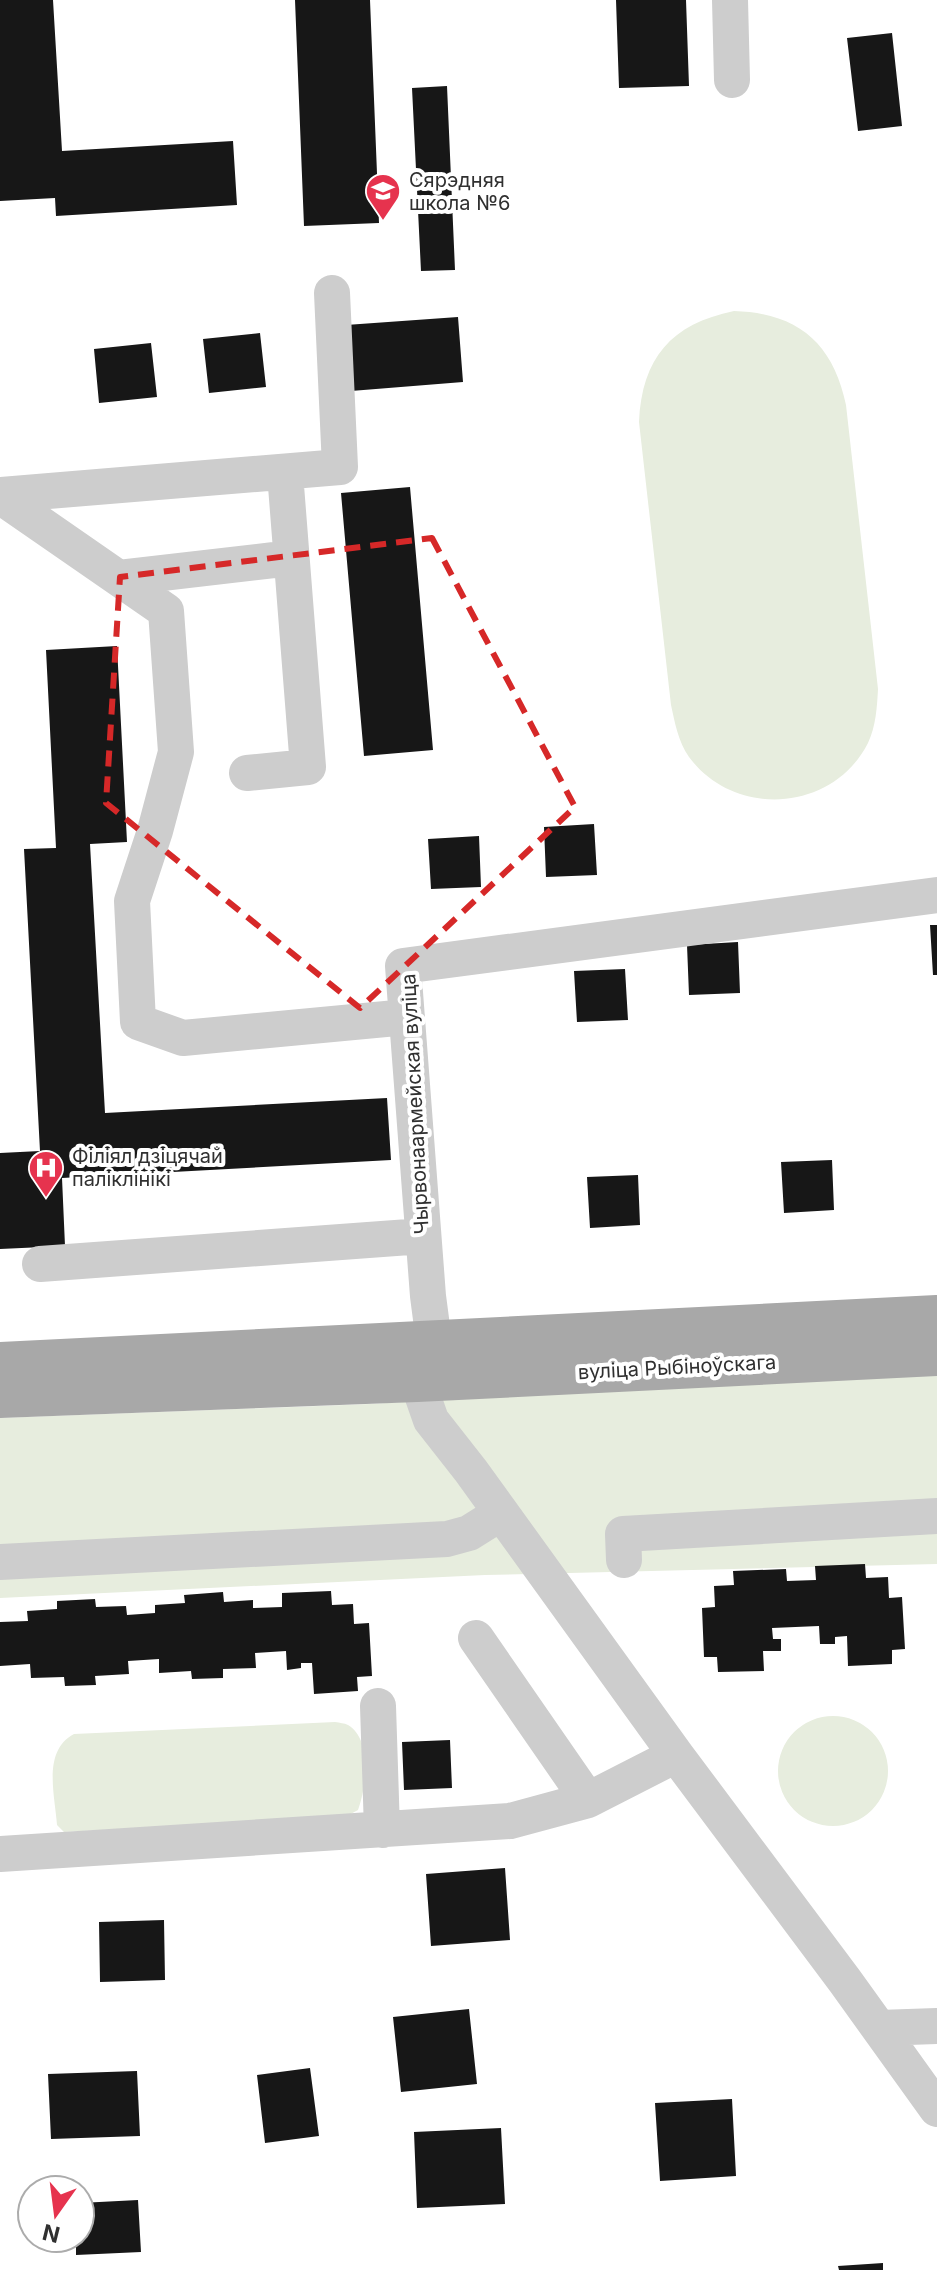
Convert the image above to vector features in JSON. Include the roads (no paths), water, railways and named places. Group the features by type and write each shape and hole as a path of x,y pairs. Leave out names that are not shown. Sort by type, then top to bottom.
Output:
{"main road":[{"name":"вуліца Рыбіноўскага","path":"425,1361 937,1317"},
{"name":"вуліца Рыбіноўскага","path":"425,1361 937,1354"},
{"path":"0,1364 425,1361"},
{"path":"0,1396 425,1361"}],"street":[{"path":"730,0 732,80"},
{"path":"0,496 340,467 332,293"},
{"path":"247,773 308,767 285,473"},
{"path":"0,496 166,611 176,752 132,901 138,1022 183,1038 407,1017"},
{"path":"119,578 291,558"},
{"name":"Чырвонаармейская вуліца","path":"937,895 403,966 423,1236 425,1361 431,1420 937,2109"},
{"path":"40,1264 423,1236"},
{"path":"0,1562 447,1539 469,1533 501,1513"},
{"path":"624,1560 623,1534 937,1516"},
{"path":"476,1638 588,1800"},
{"path":"378,1706 382,1830"},
{"path":"0,1854 510,1821 588,1800 676,1755"},
{"path":"879,2028 937,2026"}],"place":[{"name":"Сярэдняя школа №6","path":"383,222"},
{"name":"Філіял дзіцячай паліклінікі","path":"46,1199"}]}
